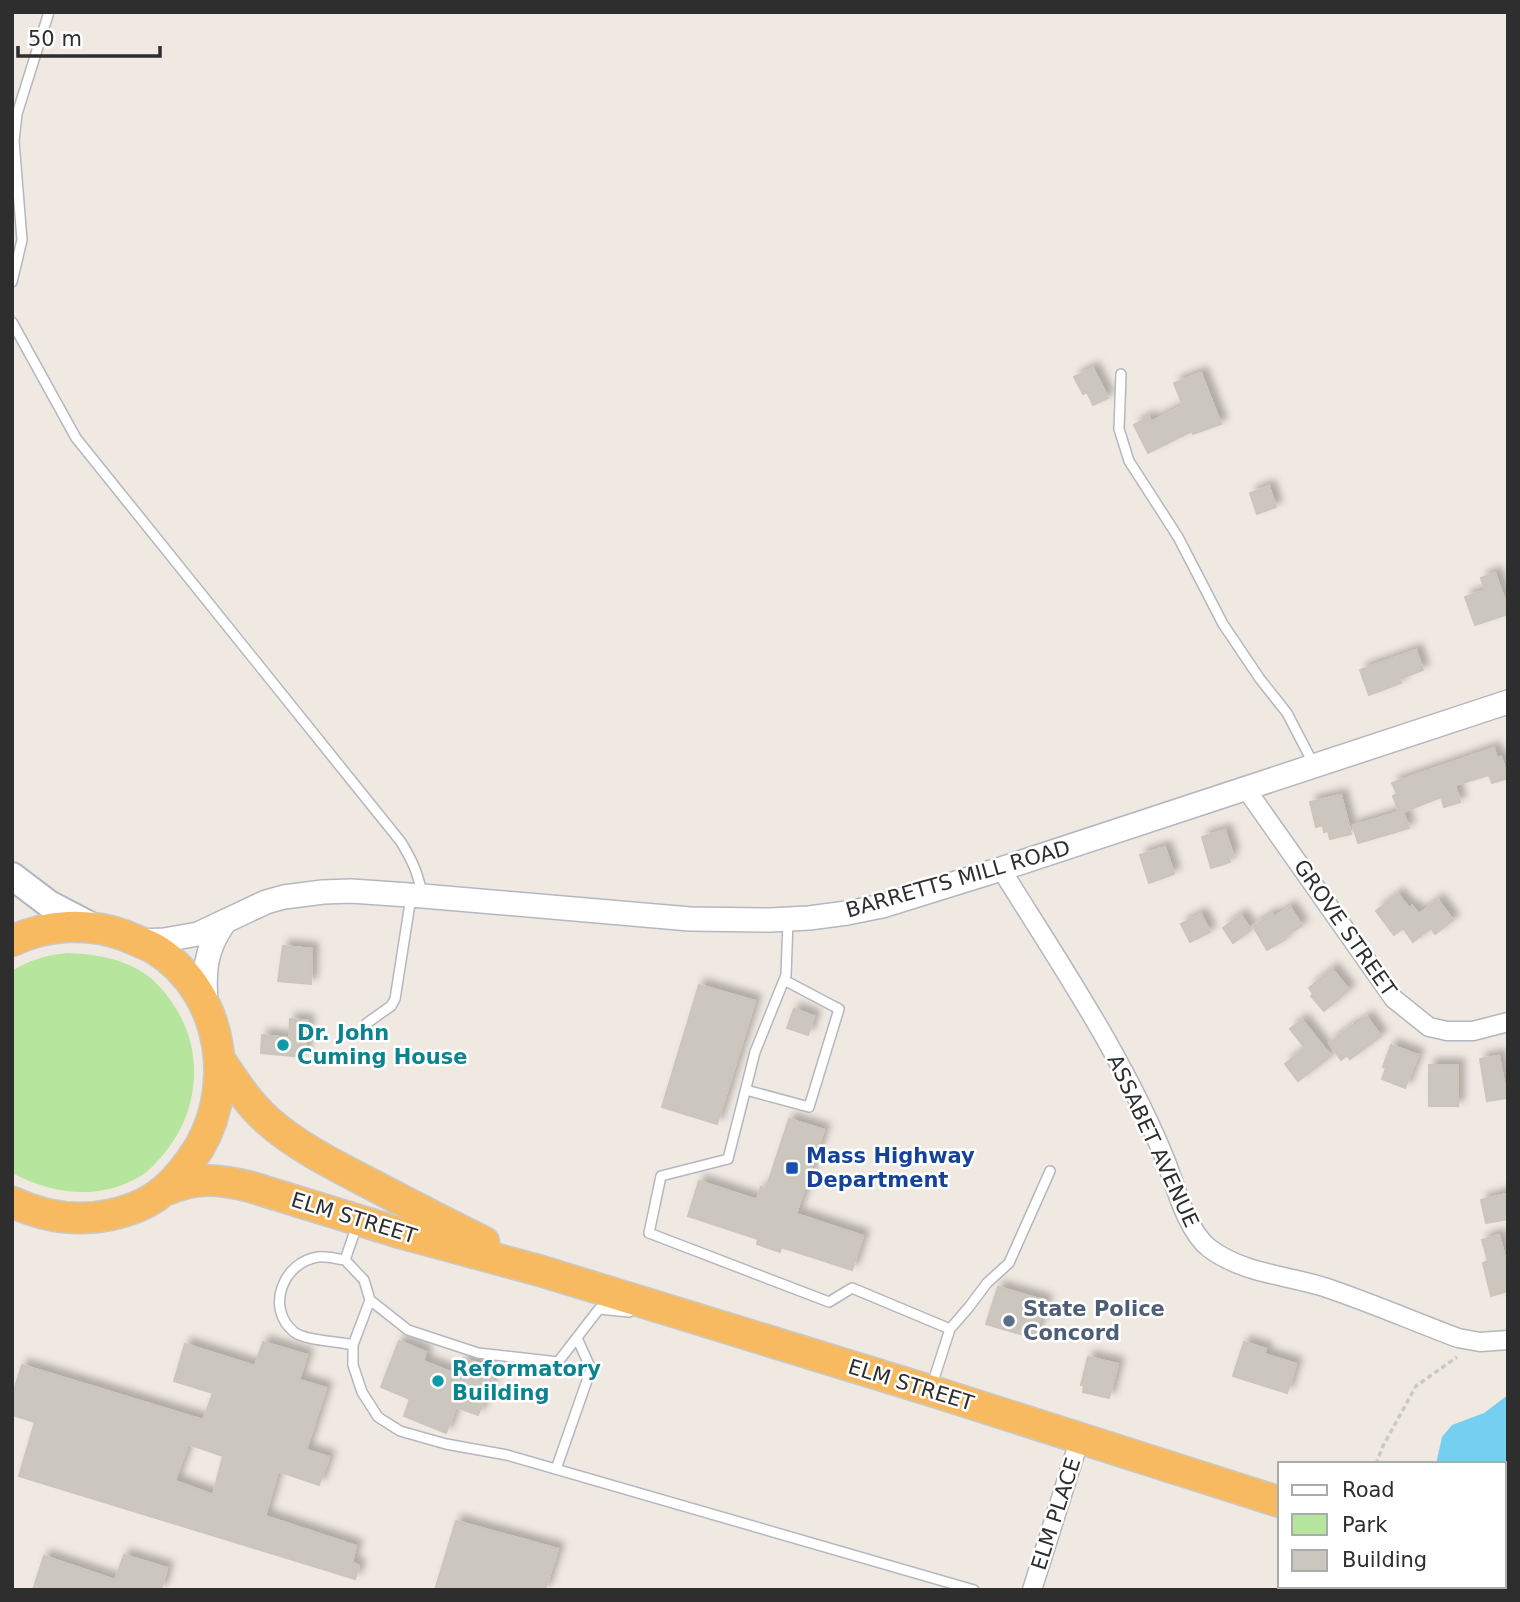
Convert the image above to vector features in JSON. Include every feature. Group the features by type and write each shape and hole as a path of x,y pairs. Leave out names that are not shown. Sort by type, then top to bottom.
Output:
{"highway":[{"path":"12,942 43,930 66,927 119,934 155,949 182,973 195,989 206,1009 218,1042 220,1060 218,1090 207,1133 190,1161 166,1190 153,1200 119,1213 79,1219 57,1217 12,1202"},
{"name":"ELM STREET","path":"220,1060 266,1119 311,1152 541,1271"},
{"name":"ELM STREET","path":"166,1190 195,1181 230,1182 689,1316 1278,1501"}],"main road":[{"path":"12,876 48,904 96,929"}],"street":[{"name":"BARRETTS MILL ROAD","path":"138,941 198,934 266,902 284,897 351,891 690,919 788,919 848,913 882,906 1001,869 1508,702"},
{"name":"GROVE STREET","path":"1246,789 1394,999 1429,1027 1447,1031 1473,1031 1508,1022"},
{"name":"ASSABET AVENUE","path":"1001,869 1101,1030 1157,1140 1193,1231 1206,1246 1238,1265 1323,1287 1458,1338 1480,1342 1508,1340"},
{"path":"206,1009 205,983 209,950 214,936 224,923"},
{"path":"12,1216 20,1214 57,1217"},
{"name":"ELM PLACE","path":"1032,1590 1080,1438"}],"lane":[{"path":"12,282 22,240 14,141 16,114 49,12"},
{"path":"12,322 76,438 412,859 419,875 417,895 395,999 391,1006 368,1023"},
{"path":"1121,374 1119,429 1129,461 1178,537 1223,624 1287,713 1315,766"},
{"path":"788,919 786,975 755,1052 728,1159 661,1176 649,1233 829,1302 852,1288 950,1329"},
{"path":"746,1090 809,1107 839,1009 784,980"},
{"path":"930,1391 950,1329 987,1283 1009,1263 1050,1171"},
{"path":"345,1260 358,1220"},
{"path":"353,1345 295,1333 283,1316 279,1301 281,1287 288,1274 300,1263 319,1257 345,1260 364,1280 370,1300 408,1330 478,1353 558,1362 599,1309 689,1316"},
{"path":"370,1300 353,1345 353,1365 362,1392 378,1417 400,1431 446,1444 507,1455 974,1590"},
{"path":"556,1469 591,1369 577,1338"}],"path":[{"path":"1377,1462 1416,1386 1480,1342"}],"green space":[{"path":"67,953 113,959 151,978 178,1012 192,1048 194,1067 190,1105 174,1140 162,1156 139,1177 123,1185 91,1192 59,1190 12,1173 12,971 38,959"}],"water":[{"path":"1508,1395 1506,1565 1506,1462 1436,1462 1442,1437 1452,1425 1484,1413"},
{"path":"1369,1588 1493,1588 1492,1590 1364,1590"}],"building":[{"path":"1093,368 1108,398 1093,405 1087,392 1083,394 1074,377"},
{"path":"1201,373 1221,424 1193,434 1192,431 1148,453 1134,425 1149,417 1151,422 1183,406 1174,383"},
{"path":"1269,486 1276,507 1257,514 1250,493"},
{"path":"1495,573 1508,614 1475,625 1465,597 1485,590 1481,578"},
{"path":"1416,650 1423,670 1399,679 1401,683 1369,695 1360,670"},
{"path":"1494,748 1497,759 1501,757 1508,778 1492,783 1489,775 1455,785 1460,802 1444,807 1441,797 1403,812 1409,828 1358,843 1353,826 1399,812 1393,796 1397,794 1392,783"},
{"path":"1341,795 1351,834 1330,839 1328,831 1324,832 1323,825 1316,827 1310,802"},
{"path":"1225,830 1233,855 1228,857 1230,862 1211,868 1202,837"},
{"path":"1165,847 1174,874 1149,883 1140,855"},
{"path":"1398,894 1410,909 1412,906 1419,914 1438,900 1453,920 1435,934 1431,928 1413,942 1403,928 1394,935 1376,911"},
{"path":"1290,907 1302,926 1267,950 1253,926"},
{"path":"1201,914 1210,932 1190,942 1181,924"},
{"path":"1241,915 1251,930 1233,943 1223,928"},
{"path":"283,946 312,949 311,984 278,981"},
{"path":"1332,969 1349,990 1324,1011 1311,996 1313,994 1309,988"},
{"path":"699,985 755,1001 717,1124 662,1107"},
{"path":"794,1009 814,1016 808,1035 787,1028"},
{"path":"1367,1017 1381,1036 1350,1059 1347,1055 1341,1060 1329,1043"},
{"name":"Dr. John Cuming House","path":"290,1019 308,1021 304,1057 261,1053 262,1035 289,1038"},
{"path":"1302,1020 1331,1056 1298,1081 1285,1064 1305,1048 1290,1029"},
{"path":"1391,1045 1418,1055 1405,1088 1382,1079 1386,1068 1383,1067"},
{"path":"1499,1056 1507,1098 1487,1101 1480,1059"},
{"path":"1429,1065 1458,1065 1458,1106 1429,1106"},
{"path":"789,1119 824,1130 796,1214 863,1236 852,1270 781,1247 780,1252 757,1244 758,1239 688,1216 699,1181 757,1200 761,1187 766,1189"},
{"path":"1506,1194 1508,1219 1486,1223 1481,1200"},
{"path":"1499,1235 1505,1258 1508,1257 1508,1291 1491,1296 1483,1263 1488,1261 1482,1240"},
{"path":"998,1287 1046,1301 1034,1338 986,1324"},
{"name":"Reformatory Building","path":"399,1341 426,1352 423,1361 458,1375 464,1358 496,1371 478,1415 456,1407 446,1433 404,1416 410,1399 381,1387"},
{"path":"263,1342 307,1355 299,1380 326,1388 306,1450 329,1457 319,1485 278,1471 265,1516 356,1546 352,1562 359,1566 355,1579 19,1476 35,1422 12,1415 12,1397 22,1365 203,1420 213,1393 174,1381 185,1344 255,1366","holes":["188,1444 223,1456 213,1495 175,1481"]},
{"path":"1244,1342 1266,1349 1264,1354 1296,1364 1287,1393 1233,1376"},
{"path":"1088,1357 1118,1364 1109,1398 1083,1392 1084,1385 1081,1385"},
{"path":"456,1521 558,1549 545,1590 435,1590"},
{"path":"124,1555 167,1568 161,1590 33,1590 44,1556 115,1580"}],"place":[{"name":"Dr. John Cuming House","path":"283,1045"},
{"name":"Mass Highway Department","path":"792,1168"},
{"name":"State Police Concord","path":"1009,1321"},
{"name":"Reformatory Building","path":"438,1381"}]}
